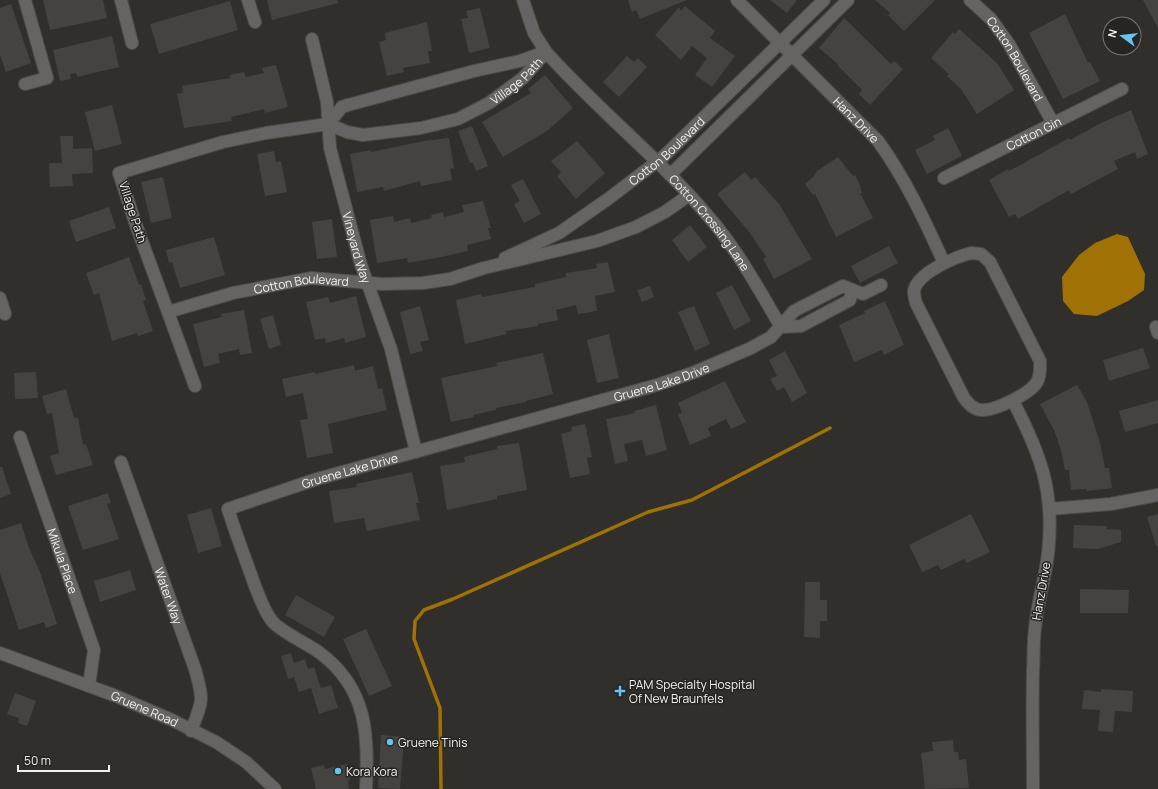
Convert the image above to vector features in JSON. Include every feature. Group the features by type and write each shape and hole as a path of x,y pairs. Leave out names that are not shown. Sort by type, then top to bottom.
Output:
{"street":[{"path":"25,0 47,78 25,84"},
{"path":"121,0 132,43"},
{"path":"248,0 255,22"},
{"name":"Cotton Crossing Lane","path":"523,0 534,33 546,52 670,175 726,238 781,327"},
{"name":"Hanz Drive","path":"737,0 878,141 889,157 928,227 944,263"},
{"name":"Cotton Boulevard","path":"484,268 559,233 608,199 663,157 824,0"},
{"name":"Cotton Boulevard","path":"670,175 848,0"},
{"name":"Cotton Boulevard","path":"970,0 991,19 1009,44 1053,123"},
{"name":"Vineyard Way","path":"312,39 327,102 330,148 367,282 391,349 416,452"},
{"name":"Village Path","path":"328,124 342,107 348,104 474,71 520,61 546,52"},
{"name":"Village Path","path":"195,386 136,225 120,173 223,142 266,133 328,124 347,132 363,135 421,128 458,119 489,103 517,83 546,52"},
{"name":"Cotton Gin","path":"944,178 1122,89"},
{"name":"Cotton Boulevard","path":"168,312 233,293 312,278 367,282 423,283 450,279 484,268 597,241 636,227 665,212 689,195"},
{"path":"971,253 987,257 1040,361 1040,373 1036,384 1013,401 1001,406 981,410 970,406 964,398 916,303 914,291 917,283 920,279 944,263 971,253"},
{"path":"781,327 801,326 850,300 852,290 863,294 881,285"},
{"path":"0,298 5,314"},
{"name":"Gruene Lake Drive","path":"366,789 366,727 354,691 339,670 323,656 273,623 264,609 241,550 228,509 317,479 657,385 695,372 750,348 771,337 781,327"},
{"name":"Hanz Drive","path":"1013,401 1032,438 1044,472 1049,509 1050,534 1048,556 1035,629 1032,722 1033,789"},
{"name":"Mikula Place","path":"20,436 94,650 89,686"},
{"name":"Water Way","path":"121,462 196,668 202,695 201,708 190,731"},
{"path":"1049,509 1124,503 1158,495"},
{"name":"Gruene Road","path":"0,653 89,686 158,714 190,731 216,742 246,762 275,789"}],"shaded area":[{"path":"1117,234 1128,237 1145,274 1144,290 1128,301 1097,316 1074,314 1063,301 1062,277 1079,255 1095,243"}],"building":[{"path":"43,0 103,0 107,18 50,30"},
{"path":"267,0 337,0 338,3 272,20"},
{"path":"628,0 687,0 640,19 636,10 632,12"},
{"path":"770,0 797,0 787,13"},
{"path":"875,0 935,0 904,31 888,15 890,13"},
{"path":"1143,0 1158,0 1158,28"},
{"path":"230,1 238,30 159,54 150,24"},
{"path":"11,4 31,63 6,72 0,55 0,8"},
{"path":"685,6 715,31 710,38 735,56 712,87 695,75 707,58 692,46 681,60 655,35 679,7 681,11"},
{"path":"480,8 490,48 469,53 461,19 468,18 466,11"},
{"path":"1065,14 1088,63 1090,62 1100,81 1063,99 1029,33"},
{"path":"844,18 891,64 894,61 903,69 870,105 859,94 862,90 838,66 839,65 819,48"},
{"path":"427,22 432,51 428,51 430,63 403,68 404,72 387,76 379,42 386,40 385,33"},
{"path":"959,29 997,63 1014,90 977,114 961,89 947,76 949,74 931,58 953,32 955,34"},
{"path":"112,36 119,67 77,77 76,73 70,74 71,79 60,81 53,50"},
{"path":"627,56 634,62 638,58 647,67 619,97 603,82"},
{"path":"276,65 288,107 265,113 264,109 231,117 232,121 184,128 177,94 183,93 182,86 230,78 229,75 244,72 246,77 264,73 262,68"},
{"path":"545,75 573,108 547,131 503,157 482,122 531,93 528,89"},
{"path":"112,105 122,144 95,151 85,112"},
{"path":"1131,110 1148,154 1137,159 1135,152 1114,161 1118,169 1071,194 1069,190 1018,219 1015,214 1009,217 989,180 1008,169 1009,171 1069,138 1070,140 1103,122"},
{"path":"472,126 488,166 476,171 473,163 470,163 458,131"},
{"path":"948,128 962,156 927,174 915,150 935,140 933,136"},
{"path":"60,136 73,136 73,149 92,148 93,173 72,174 73,186 50,187 49,163 62,163"},
{"path":"449,138 454,168 450,169 452,180 421,186 420,181 384,191 383,187 357,192 350,154 371,150 371,152 424,141"},
{"path":"577,141 605,173 576,199 557,176 561,172 551,161"},
{"path":"274,151 276,162 281,161 287,192 265,196 257,154"},
{"path":"838,157 853,176 855,175 861,187 862,193 860,193 873,218 836,237 815,194 813,195 805,184 817,171"},
{"path":"745,172 751,180 755,177 779,204 812,259 774,279 763,259 766,257 750,233 717,194"},
{"path":"163,177 172,218 151,223 141,182"},
{"path":"523,179 541,214 524,223 514,204 520,201 511,185"},
{"path":"483,201 491,228 488,228 491,239 467,245 468,251 441,257 408,263 407,258 377,263 370,220 393,216 394,222 410,218 411,223 432,218 431,215 443,212 444,217 464,212 462,205"},
{"path":"109,207 116,228 76,242 69,221"},
{"path":"332,219 337,257 317,259 312,222"},
{"path":"690,225 707,247 688,262 672,240"},
{"path":"214,237 225,275 180,288 172,262 169,263 166,250"},
{"path":"889,246 898,263 860,283 851,266"},
{"path":"129,257 139,285 141,284 146,300 143,301 153,331 138,336 137,333 112,341 99,293 94,295 86,273"},
{"path":"608,262 615,292 595,296 597,311 578,314 576,305 556,310 558,320 538,324 538,326 506,331 507,334 465,344 456,300 481,294 482,297 535,287 535,284 566,277 566,273 597,268 596,264"},
{"path":"732,285 751,321 734,330 716,293"},
{"path":"650,286 654,297 642,302 637,290"},
{"path":"356,296 366,337 345,343 344,338 326,343 325,338 315,340 306,302 328,297 330,303"},
{"path":"885,301 904,345 884,355 882,350 854,362 839,325 865,313 864,311"},
{"path":"420,306 429,340 420,342 423,351 410,354 400,312"},
{"path":"694,306 710,344 695,351 678,312"},
{"path":"244,310 252,353 240,355 239,349 218,354 220,363 204,367 193,324 222,317 221,314"},
{"path":"273,315 281,345 269,349 260,319"},
{"path":"609,334 619,378 597,383 587,340"},
{"path":"1143,348 1150,368 1109,381 1103,360"},
{"path":"785,351 807,393 792,402 784,387 777,391 770,379 777,376 769,360"},
{"path":"543,353 553,394 526,402 496,408 496,410 473,415 474,417 451,422 441,378 497,366 496,363"},
{"path":"354,365 355,371 373,366 378,389 382,388 387,410 328,424 333,453 307,458 300,420 308,419 303,393 286,397 282,379 315,372 315,374"},
{"path":"36,372 38,398 15,399 14,373"},
{"path":"725,381 746,422 731,429 726,419 708,428 711,436 690,445 678,414 682,413 678,403"},
{"path":"1077,385 1087,402 1100,443 1105,468 1109,468 1112,488 1087,491 1086,489 1071,490 1069,470 1065,470 1061,450 1054,430 1040,404"},
{"path":"66,389 74,418 78,418 83,445 86,444 93,465 56,475 50,456 59,453 52,413 47,414 42,396"},
{"path":"1158,400 1158,423 1125,432 1119,411"},
{"path":"656,405 667,450 646,456 642,440 624,444 628,461 615,464 606,419 635,413 634,411"},
{"path":"585,424 592,457 587,458 590,474 570,478 561,434 572,431 571,427"},
{"path":"519,443 527,490 497,496 497,499 447,510 440,466 465,462 464,457 497,449 497,446"},
{"path":"0,467 2,467 11,494 0,498"},
{"path":"412,472 419,503 416,503 420,520 367,531 364,518 334,523 329,491 357,487 356,484"},
{"path":"108,493 111,503 107,504 119,539 83,550 68,506"},
{"path":"211,508 222,546 198,553 187,515"},
{"path":"971,514 990,552 967,563 964,559 941,570 938,565 922,572 909,545"},
{"path":"1158,514 1158,546 1156,546 1147,517"},
{"path":"21,523 29,548 40,572 57,624 46,628 44,622 19,630 0,573 0,530"},
{"path":"1074,525 1107,526 1106,529 1121,530 1121,542 1098,549 1073,548"},
{"path":"130,570 136,590 100,602 94,581"},
{"path":"805,582 820,582 820,600 827,600 827,621 820,621 820,638 804,637"},
{"path":"1080,589 1129,590 1128,613 1080,613"},
{"path":"296,595 335,617 324,637 285,615"},
{"path":"366,629 392,686 369,696 343,639"},
{"path":"291,653 294,663 305,659 308,669 314,667 321,688 331,685 338,708 319,714 311,688 299,692 294,677 288,679 281,656"},
{"path":"1101,689 1133,691 1132,712 1115,711 1113,732 1098,731 1100,710 1082,709 1084,690 1101,692"},
{"path":"15,693 36,701 27,726 18,723 19,718 7,714"},
{"path":"381,735 404,737 400,789 378,788"},
{"path":"953,740 954,752 958,752 959,760 966,759 969,788 925,789 921,753 933,751 932,742"},
{"path":"347,764 350,780 348,781 349,789 316,789 311,768 324,765 325,769"}],"waterway":[{"path":"441,789 440,708 414,639 415,621 424,610 453,599 648,512 692,500 830,428"}],"place":[{"name":"PAM Specialty Hospital Of New Braunfels","path":"620,691"},
{"name":"Gruene Tinis","path":"390,742"},
{"name":"Kora Kora","path":"338,771"}]}
